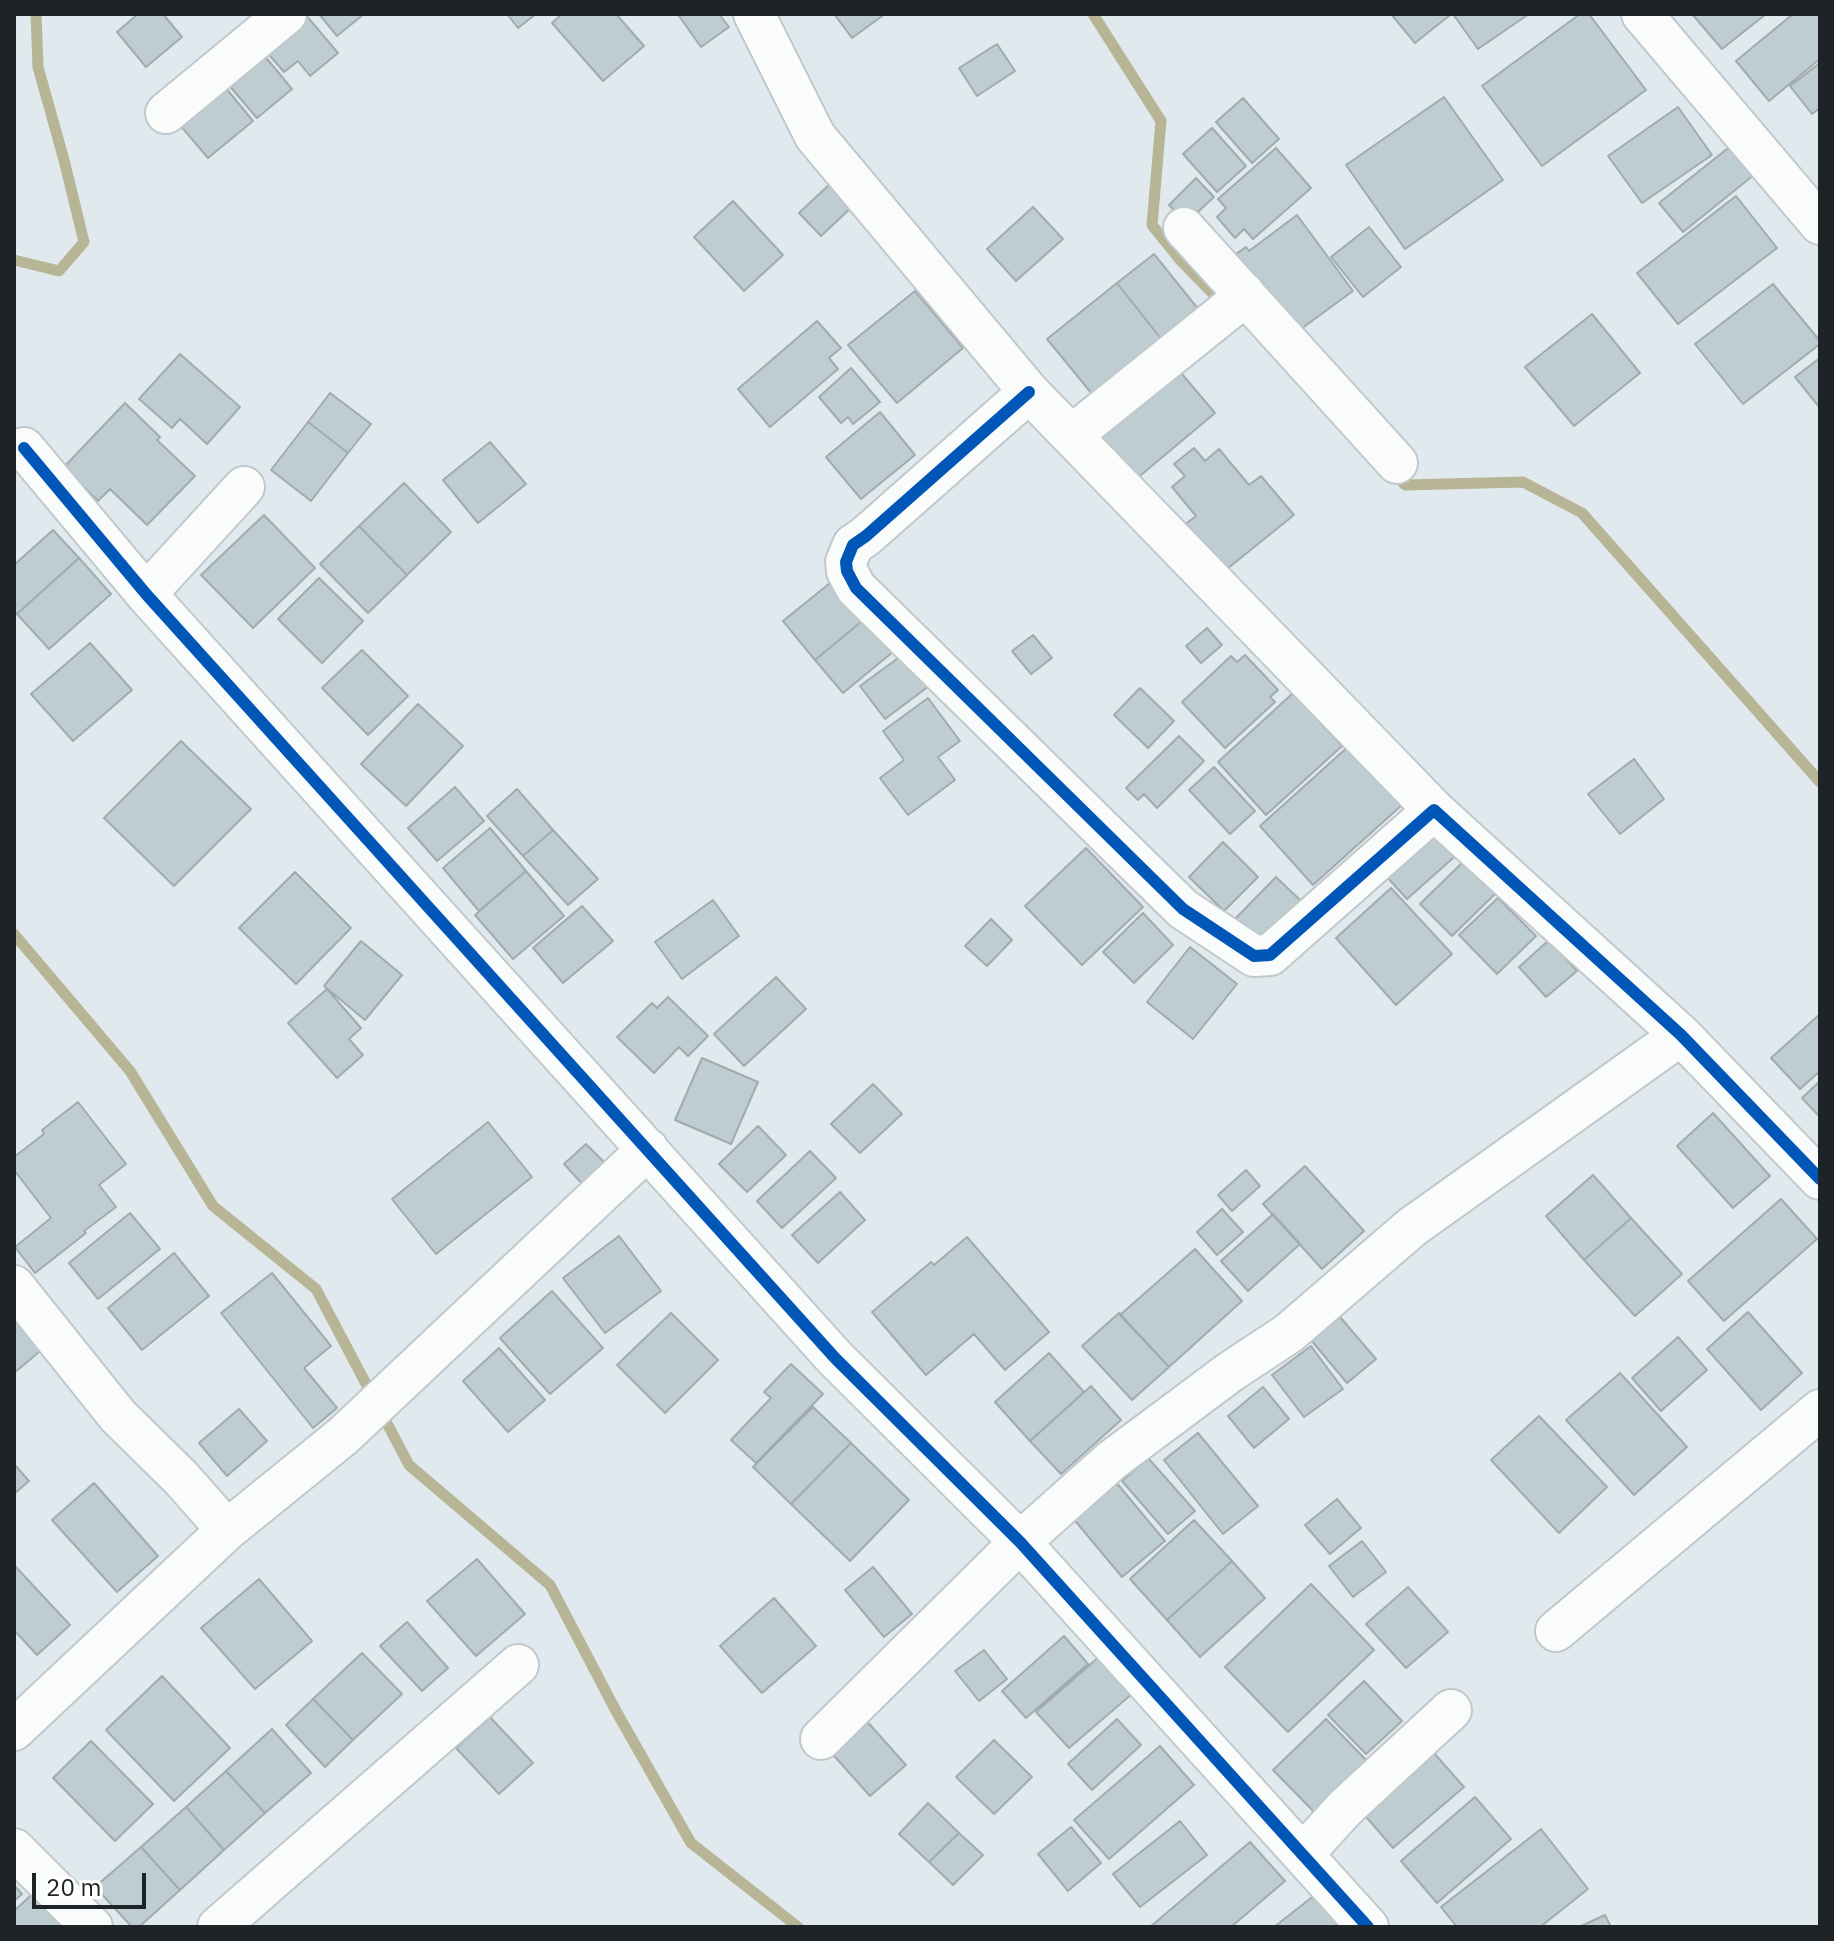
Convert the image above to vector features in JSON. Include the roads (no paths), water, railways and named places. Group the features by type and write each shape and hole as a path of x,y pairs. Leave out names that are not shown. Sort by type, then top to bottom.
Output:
{"street":[{"path":"166,113 286,14"},
{"path":"754,14 815,136 1029,392 1434,810 1681,1035 1820,1179"},
{"path":"1642,14 1820,224"},
{"path":"1184,228 1397,463"},
{"path":"1072,435 1229,309 1244,293"},
{"path":"1029,392 853,545 846,562 856,588 1183,909 1254,956 1270,955 1434,810"},
{"path":"24,448 146,594 835,1358 1020,1542 1368,1927"},
{"path":"146,594 244,487"},
{"path":"821,1739 1020,1542 1112,1460 1230,1372 1289,1333 1412,1227 1681,1035"},
{"path":"14,1729 227,1530 343,1436 648,1149"},
{"path":"14,1286 118,1416 181,1478 227,1530"},
{"path":"1556,1631 1820,1410"},
{"path":"218,1927 518,1665"},
{"path":"1303,1854 1345,1808 1451,1710"},
{"path":"14,1849 92,1927"}],"waterway":[{"path":"14,260 59,271 84,242 38,67 36,14"},
{"path":"1093,14 1161,121 1152,225 1181,261 1223,304"},
{"path":"1395,473 1405,485 1523,482 1582,513 1820,782"},
{"path":"14,934 130,1071 213,1206 316,1289 373,1397"},
{"path":"381,1412 409,1465 550,1585 616,1711 691,1843 798,1927"}]}
